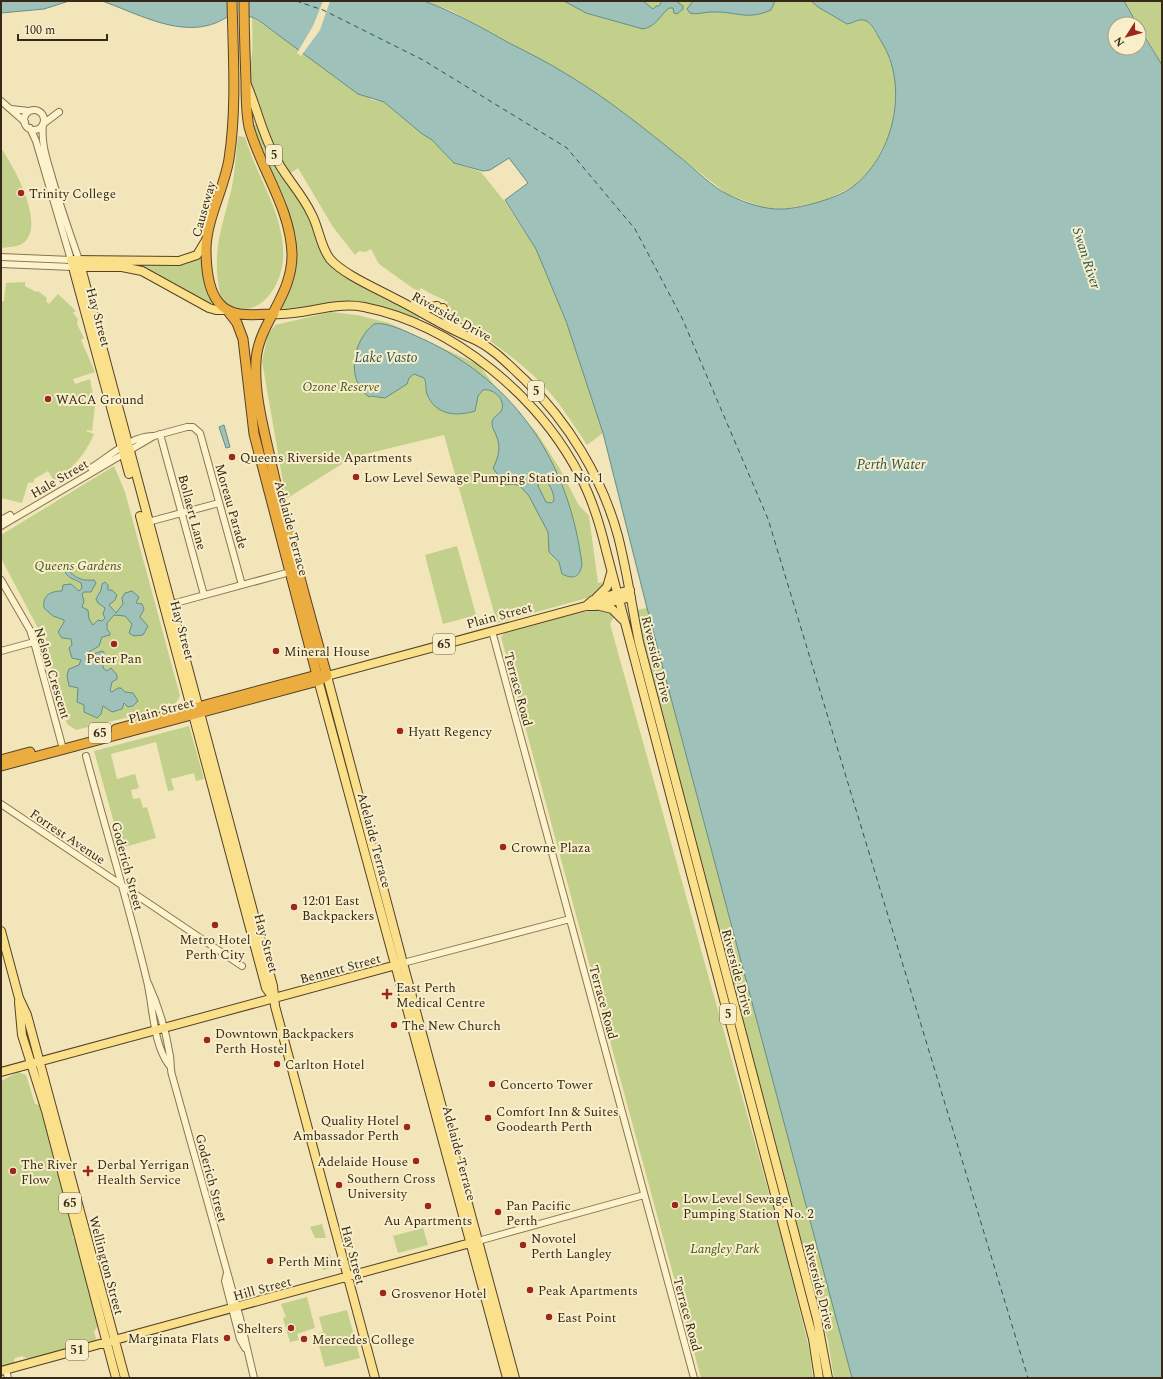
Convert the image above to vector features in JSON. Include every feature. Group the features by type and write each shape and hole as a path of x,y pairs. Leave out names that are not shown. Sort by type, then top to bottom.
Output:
{"highway":[{"name":"Causeway","path":"227,310 216,300 209,279 206,255 208,233 223,187 231,142 234,102 232,1"},
{"name":"5","path":"244,1 246,83"},
{"path":"246,83 249,125 255,146 282,206 290,231 292,253 290,276 287,288 274,314"},
{"name":"5","path":"227,310 235,313 274,314"},
{"name":"Adelaide Terrace","path":"227,310 237,323 243,339 254,434 317,678"},
{"name":"Adelaide Terrace","path":"274,314 262,338 256,360 258,392 278,493 327,676"},
{"name":"Plain Street","path":"1,760 63,746 327,676"},
{"name":"Plain Street","path":"1,766 63,746"}],"main road":[{"name":"Riverside Drive","path":"246,83 268,142 286,176 311,212 326,253 343,270 472,339 493,352 540,395 578,446 608,505 618,534 639,642 817,1319 828,1378"},
{"path":"76,263 179,261 197,255 205,243 208,233"},
{"name":"Hay Street","path":"227,310 216,310 209,308 142,271 122,267 76,263 196,711 266,988 273,998 375,1378"},
{"path":"378,289 387,289 424,307 440,307 447,319 468,333 472,339"},
{"name":"Riverside Drive","path":"274,314 288,314 346,305 364,307 416,324 450,341 489,367 512,387 538,414 570,458 590,496 611,569 813,1339 819,1378"},
{"name":"Hay Street","path":"125,449 148,522 167,605"},
{"path":"611,569 607,587 595,603 609,608 624,621"},
{"name":"Plain Street","path":"327,676 630,593"},
{"name":"Adelaide Terrace","path":"327,676 470,1243 507,1378"},
{"name":"Adelaide Terrace","path":"317,678 478,1241 515,1378"},
{"name":"Wellington Street","path":"1,931 19,998 27,1015 39,1061 110,1341 116,1378"},
{"name":"Bennett Street","path":"1,1072 399,964"},
{"name":"Wellington Street","path":"19,998 21,1031 46,1111 110,1341 124,1378"},
{"name":"Hill Street","path":"5,1373 110,1341 478,1241"}],"street":[{"path":"1,101 30,128 36,141 76,263"},
{"path":"11,109 59,112 38,129 30,128"},
{"path":"25,122 25,117 29,111"},
{"path":"40,112 44,119 42,140 76,263"},
{"path":"1,257 76,263"},
{"path":"1,264 76,263"},
{"name":"Moreau Parade","path":"157,435 189,426 194,427 200,433 242,585"},
{"path":"125,449 142,438 157,435"},
{"name":"Bollaert Lane","path":"157,435 182,513 204,595"},
{"name":"Hale Street","path":"1,520 125,449"},
{"name":"Hale Street","path":"1,526 125,449"},
{"path":"148,522 219,503"},
{"path":"167,605 290,572"},
{"name":"Nelson Crescent","path":"1,575 3,583 30,630 63,746"},
{"name":"Terrace Road","path":"492,631 694,1378"},
{"path":"1,651 34,642"},
{"name":"Goderich Street","path":"86,756 160,1029 164,1059 170,1065 227,1273 225,1281 235,1308 240,1339 246,1349 254,1378"},
{"name":"Forrest Avenue","path":"1,804 242,966"},
{"name":"Bennett Street","path":"399,964 570,919"},
{"name":"Hill Street","path":"478,1241 644,1195"}],"green space":[{"path":"424,1 811,1 818,7 847,24 859,19 866,20 884,45 895,75 896,98 892,125 886,142 871,169 854,186 821,202 783,209 765,208 727,194 619,109 568,75 452,11"},
{"path":"1124,1 1162,1 1162,65 1147,38 1147,16 1132,16"},
{"path":"252,17 372,100 384,102 421,133 432,140 454,163 481,172 505,202 536,249 566,321 603,433 587,445 548,390 520,363 451,313 451,307 447,305 448,302 421,288 418,292 379,264 371,249 365,252 359,251 355,255 333,227 298,168 288,175 269,137 257,106 250,78 249,66 252,57"},
{"path":"258,123 306,208 329,261 421,314 419,319 350,302 334,302 280,311 293,282 297,249 295,232 285,200 266,163 252,126"},
{"path":"238,136 245,137 270,197 280,228 283,244 282,269 274,288 262,303 254,307 244,309 231,307 223,301 217,274 218,248 222,225 232,187"},
{"path":"1,148 20,181 26,196 30,211 31,224 29,236 22,244 1,248"},
{"path":"201,258 213,302 212,306 136,267 136,264 183,265"},
{"name":"WACA Ground","path":"25,282 25,286 36,292 38,291 47,298 46,301 49,304 58,294 76,311 73,313 78,319 77,324 84,338 81,340 95,372 73,379 75,384 90,379 95,405 92,431 86,431 94,434 82,455 73,466 54,481 48,471 34,479 34,482 28,483 22,503 1,498 1,301 4,301 6,283"},
{"name":"Ozone Reserve","path":"331,312 357,315 389,323 479,365 500,393 537,433 560,469 578,504 589,516 598,583 606,582 596,594 587,598 497,623 444,435 353,457 286,499 262,361 268,335 275,325"},
{"name":"Queens Gardens","path":"114,466 125,492 180,696 174,706 76,730 67,724 42,636 1,558 1,535"},
{"path":"457,546 476,615 443,624 425,555"},
{"path":"647,608 852,1378 834,1378 828,1341 646,655 637,610"},
{"name":"Langley Park","path":"596,609 604,610 615,615 610,624 781,1236 809,1348 813,1378 701,1378 501,637 506,631"},
{"path":"189,726 204,779 196,781 194,773 171,779 174,790 168,791 156,742 111,754 117,779 135,774 139,788 131,790 133,799 140,798 143,808 147,807 156,838 121,848 94,751"},
{"path":"18,1072 26,1075 35,1104 44,1106 42,1115 46,1122 57,1164 54,1165 66,1198 63,1200 64,1204 76,1232 72,1238 77,1239 99,1324 94,1332 96,1338 95,1342 87,1344 83,1339 77,1340 78,1343 73,1348 32,1359 23,1356 15,1358 13,1364 1,1367 1,1081"},
{"path":"322,1224 326,1238 315,1238 310,1227"},
{"path":"423,1228 428,1245 398,1253 393,1236"},
{"path":"330,1254 333,1267 323,1270 321,1260"},
{"path":"307,1297 315,1328 297,1334 299,1340 290,1342 283,1318 286,1317 281,1304"},
{"path":"347,1310 360,1358 325,1367 318,1342 321,1338 319,1333 323,1332 319,1317"}],"water":[{"path":"1,1 69,1 44,9 1,13"},
{"name":"Perth Water","path":"102,1 424,1 478,26 546,62 583,84 640,125 723,192 748,203 762,207 783,209 820,202 840,194 855,185 869,171 880,155 888,137 894,117 896,97 890,58 872,26 864,20 847,24 818,7 811,1 1124,1 1132,16 1107,16 1107,56 1147,56 1147,40 1162,65 1162,1378 852,1378 647,608 603,433 566,321 536,249 505,200 528,183 509,158 490,170 483,171 454,163 432,140 421,133 384,102 358,94 252,17 230,15 215,23 199,27 182,27 150,19"},
{"path":"564,1 643,1 653,9 656,6 659,6 662,1 676,1 683,6 683,9 677,14 674,13 673,8 669,8 652,26 643,29 586,13"},
{"path":"693,1 775,1 771,10 755,15 748,15 720,12 690,13 687,9"},
{"name":"Lake Vasto","path":"374,324 386,325 400,329 425,340 458,358 487,380 512,404 534,431 551,461 565,493 575,527 582,564 580,572 576,576 570,577 562,574 559,562 549,552 548,532 529,496 520,486 514,484 505,485 493,468 497,460 499,447 492,421 502,409 502,401 500,398 494,392 483,390 478,396 475,411 461,414 447,413 435,406 431,401 427,394 424,378 414,374 409,378 407,384 385,398 369,397 361,390 354,371 357,350 367,331","holes":["542,478 551,488 553,494 554,501 551,503 546,502 538,486 539,481"]},
{"path":"224,425 230,447 226,448 219,427"},
{"path":"67,566 70,566 69,571 78,578 83,580 94,580 96,583 91,592 84,592 82,594 84,601 82,607 88,610 89,619 93,625 98,620 102,621 105,618 103,614 105,608 98,603 96,599 101,590 102,584 105,582 108,585 108,590 112,590 117,595 115,600 109,605 116,613 123,604 122,598 125,593 132,591 139,597 136,603 142,604 144,609 140,617 148,626 143,635 134,636 129,633 132,624 125,616 114,615 107,623 107,629 110,635 102,637 99,646 86,654 88,656 102,651 104,652 103,668 107,671 111,668 117,675 117,679 112,682 110,691 112,692 118,688 121,688 125,692 133,693 138,701 133,706 128,707 124,703 122,709 112,712 103,706 101,714 97,718 84,712 84,705 77,702 78,688 69,686 67,675 69,669 79,665 81,660 72,658 69,648 72,645 71,639 62,638 58,632 64,620 53,616 44,608 44,600 46,597 51,593 62,591 63,585 71,584 79,591 82,588 81,583 67,575 64,569"}],"pier":[{"path":"228,1 249,1 249,19 230,17"},
{"path":"323,1 330,1 320,30 301,56 297,53 313,26"}],"ferry route":[{"path":"296,1 323,10 423,60 567,148 635,229 682,318 768,519 1028,1378"}],"place":[{"name":"Trinity College","path":"21,193"},
{"name":"WACA Ground","path":"48,399"},
{"name":"Queens Riverside Apartments","path":"232,457"},
{"name":"Low Level Sewage Pumping Station No. 1","path":"356,477"},
{"name":"Peter Pan","path":"114,644"},
{"name":"Mineral House","path":"276,651"},
{"name":"Hyatt Regency","path":"400,731"},
{"name":"Crowne Plaza","path":"503,847"},
{"name":"12:01 East Backpackers","path":"294,907"},
{"name":"Metro Hotel Perth City","path":"215,925"},
{"name":"East Perth Medical Centre","path":"387,994"},
{"name":"The New Church","path":"394,1025"},
{"name":"Downtown Backpackers Perth Hostel","path":"207,1040"},
{"name":"Carlton Hotel","path":"277,1064"},
{"name":"Concerto Tower","path":"492,1084"},
{"name":"Comfort Inn & Suites Goodearth Perth","path":"488,1118"},
{"name":"Quality Hotel Ambassador Perth","path":"407,1127"},
{"name":"Adelaide House","path":"416,1161"},
{"name":"The River Flow","path":"13,1171"},
{"name":"Derbal Yerrigan Health Service","path":"88,1171"},
{"name":"Southern Cross University","path":"339,1185"},
{"name":"Low Level Sewage Pumping Station No. 2","path":"675,1205"},
{"name":"Au Apartments","path":"428,1206"},
{"name":"Pan Pacific Perth","path":"498,1212"},
{"name":"Novotel Perth Langley","path":"523,1245"},
{"name":"Perth Mint","path":"270,1261"},
{"name":"Peak Apartments","path":"530,1290"},
{"name":"Grosvenor Hotel","path":"383,1293"},
{"name":"East Point","path":"549,1317"},
{"name":"Shelters","path":"291,1328"},
{"name":"Marginata Flats","path":"227,1338"},
{"name":"Mercedes College","path":"304,1339"}],"water label":[{"name":"Swan River","path":"1087,258"}]}
